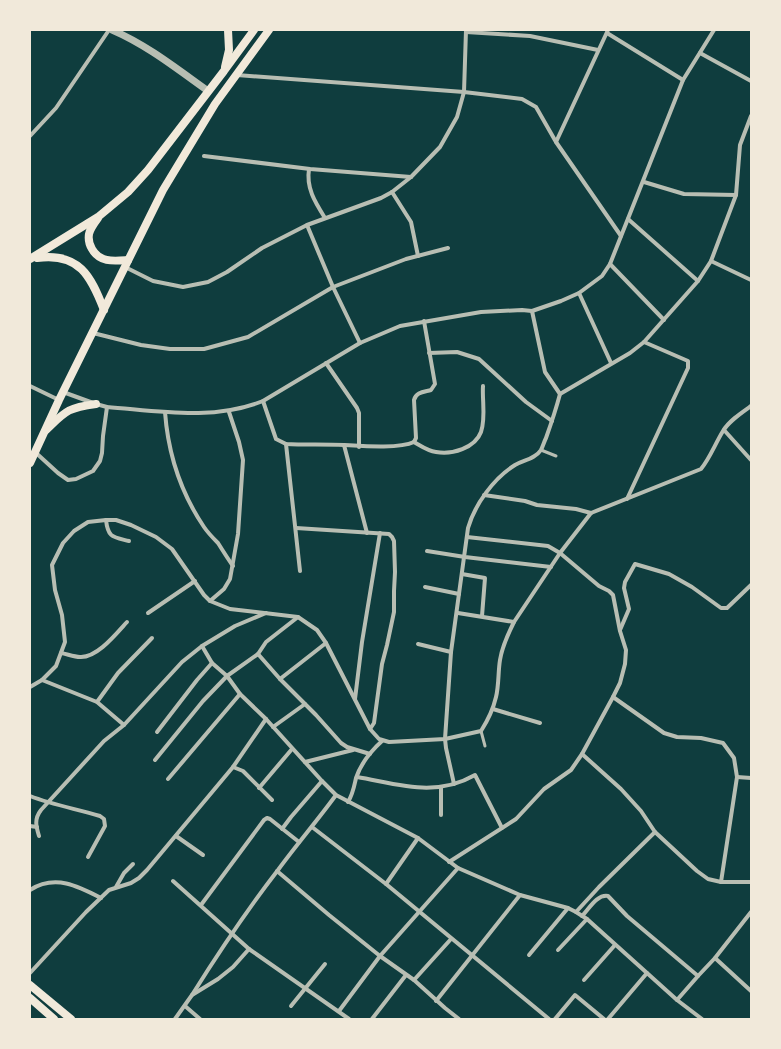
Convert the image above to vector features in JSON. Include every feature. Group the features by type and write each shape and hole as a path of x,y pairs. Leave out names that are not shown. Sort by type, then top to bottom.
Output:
{"main road":[{"path":"224,71 229,50 228,30"},
{"path":"31,259 98,217 128,192 148,170 254,30"},
{"path":"30,462 58,400 93,333 163,190 215,104 269,30"},
{"path":"98,217 89,233 89,244 94,253 102,260 127,264"},
{"path":"31,259 46,257 59,258 74,263 83,269 96,290 104,310"},
{"path":"43,434 63,413 77,407 96,404"},
{"path":"30,985 70,1019"},
{"path":"30,998 54,1019"}],"street":[{"path":"30,136 56,108 110,30 125,35 153,51 208,91"},
{"path":"63,392 107,407 194,414 229,412 247,408 263,401 360,343 400,326 481,312 532,311 579,293 602,276 610,264 684,80 714,30"},
{"path":"127,264 153,281 183,287 208,282 228,272 262,248 307,225 381,198 392,192 411,177 440,147 457,117 464,92 466,31 530,36 598,50"},
{"path":"556,142 608,31 684,80"},
{"path":"700,53 751,81"},
{"path":"237,75 464,92 522,99 536,107 556,142 621,236"},
{"path":"454,784 445,739 451,652 458,613 459,594 467,537 472,515 484,495 498,480 514,466 534,457 541,450 560,394 630,353 644,342 698,281 711,261 736,195 740,145 751,116"},
{"path":"204,156 309,168 411,177"},
{"path":"309,168 308,183 314,200 325,218"},
{"path":"644,182 684,194 736,195"},
{"path":"392,192 411,222 418,256"},
{"path":"628,218 698,281"},
{"path":"307,225 333,287 360,343"},
{"path":"93,333 141,345 162,348 204,349 248,337 333,287 406,259 448,248"},
{"path":"711,261 751,280"},
{"path":"610,264 664,320"},
{"path":"579,293 611,363"},
{"path":"532,311 545,372 560,394"},
{"path":"414,442 416,438 415,397 418,394 431,390 435,384 428,353 424,321"},
{"path":"627,499 688,368 688,361 644,342"},
{"path":"428,353 457,352 479,359 526,402 552,421"},
{"path":"326,363 359,413 359,447"},
{"path":"30,386 58,400"},
{"path":"263,401 276,440 286,444 344,445 359,447 400,445 414,442 435,452 447,453 462,449 472,444 481,434 483,425 483,386"},
{"path":"30,687 42,680 56,666 65,642 62,616 55,590 52,565 63,543 74,531 88,522 116,520 131,525 156,537 172,549 204,595 210,601 230,609 298,617 316,630 326,643 370,729 375,736 382,741 389,742 445,739 481,731 493,709 500,659 508,634 514,622 560,553 591,513 701,469 708,461 724,430 751,406"},
{"path":"35,452 68,480 76,479 92,470 100,461 102,453 107,407"},
{"path":"165,412 170,451 182,489 204,527 233,566"},
{"path":"210,601 224,589 230,579 238,534 243,460 229,412"},
{"path":"724,430 751,460"},
{"path":"286,444 300,571"},
{"path":"344,445 367,533"},
{"path":"484,495 525,501 537,505 576,508 591,513"},
{"path":"106,520 107,529 111,535 130,541"},
{"path":"296,528 388,534 394,541 394,612 382,664 374,723 370,729"},
{"path":"355,700 361,650 380,534"},
{"path":"448,862 516,819 544,789 571,770 582,754 620,683 626,658 626,650 612,595 609,591 598,586 560,553 548,546 467,537"},
{"path":"427,551 551,567"},
{"path":"620,631 629,609 624,588 625,582 635,564 669,574 692,587 721,608 727,608 751,585"},
{"path":"462,574 485,578 482,616"},
{"path":"148,614 195,582"},
{"path":"425,587 459,594"},
{"path":"39,836 36,827 37,816 104,741 124,725 182,662 202,646 235,626 267,613"},
{"path":"458,613 514,622"},
{"path":"155,760 203,701 227,676 258,654 266,642 298,617"},
{"path":"61,653 81,657 93,654 127,622"},
{"path":"97,702 118,673 152,638"},
{"path":"280,679 326,643"},
{"path":"418,644 451,652"},
{"path":"202,646 212,663 227,676 240,694 266,719 292,749 336,795 418,838 458,868 520,895 568,908 576,912 587,919 677,1000 702,1019"},
{"path":"258,654 341,743 347,747 370,754"},
{"path":"157,732 212,663"},
{"path":"42,680 97,702 124,725"},
{"path":"168,779 240,694"},
{"path":"613,697 669,736 701,738 723,743 734,758 737,777 721,882"},
{"path":"273,727 305,704"},
{"path":"493,709 540,723"},
{"path":"30,972 86,912 109,890 131,883 139,878 176,836 232,767 266,719"},
{"path":"348,802 353,794 361,765 382,741"},
{"path":"259,788 292,749"},
{"path":"305,762 355,749"},
{"path":"582,754 621,789 641,811 655,832 696,871 708,879 721,882 751,882"},
{"path":"232,767 243,771 272,800"},
{"path":"357,777 412,787 441,787 462,782 475,775 502,828"},
{"path":"737,777 751,778"},
{"path":"282,829 322,781"},
{"path":"441,787 441,815"},
{"path":"175,1019 232,933 277,870 336,795"},
{"path":"30,796 48,803 100,816 104,819 105,826 88,857"},
{"path":"201,905 267,818 299,842"},
{"path":"30,826 36,827"},
{"path":"312,827 386,884 549,1019"},
{"path":"576,912 599,887 655,832"},
{"path":"176,836 204,855"},
{"path":"386,884 418,838"},
{"path":"116,887 124,873 133,864"},
{"path":"339,1011 380,956 458,868"},
{"path":"277,870 380,956 414,980 436,1001 459,1019"},
{"path":"173,881 249,949 349,1019"},
{"path":"30,890 46,882 72,884 101,898"},
{"path":"436,1001 520,895"},
{"path":"582,916 597,899 608,896 627,916 698,976"},
{"path":"529,955 568,908"},
{"path":"677,1000 715,958 751,913"},
{"path":"558,950 587,919"},
{"path":"414,980 451,939"},
{"path":"584,980 615,945"},
{"path":"192,995 218,979 233,967 249,949"},
{"path":"715,958 751,991"},
{"path":"291,1006 325,964"},
{"path":"608,1019 647,973"},
{"path":"372,1019 406,975"},
{"path":"555,1019 575,995 604,1019"},
{"path":"184,1006 200,1019"}],"lane":[{"path":"541,450 556,456"},
{"path":"481,731 485,746"}]}
